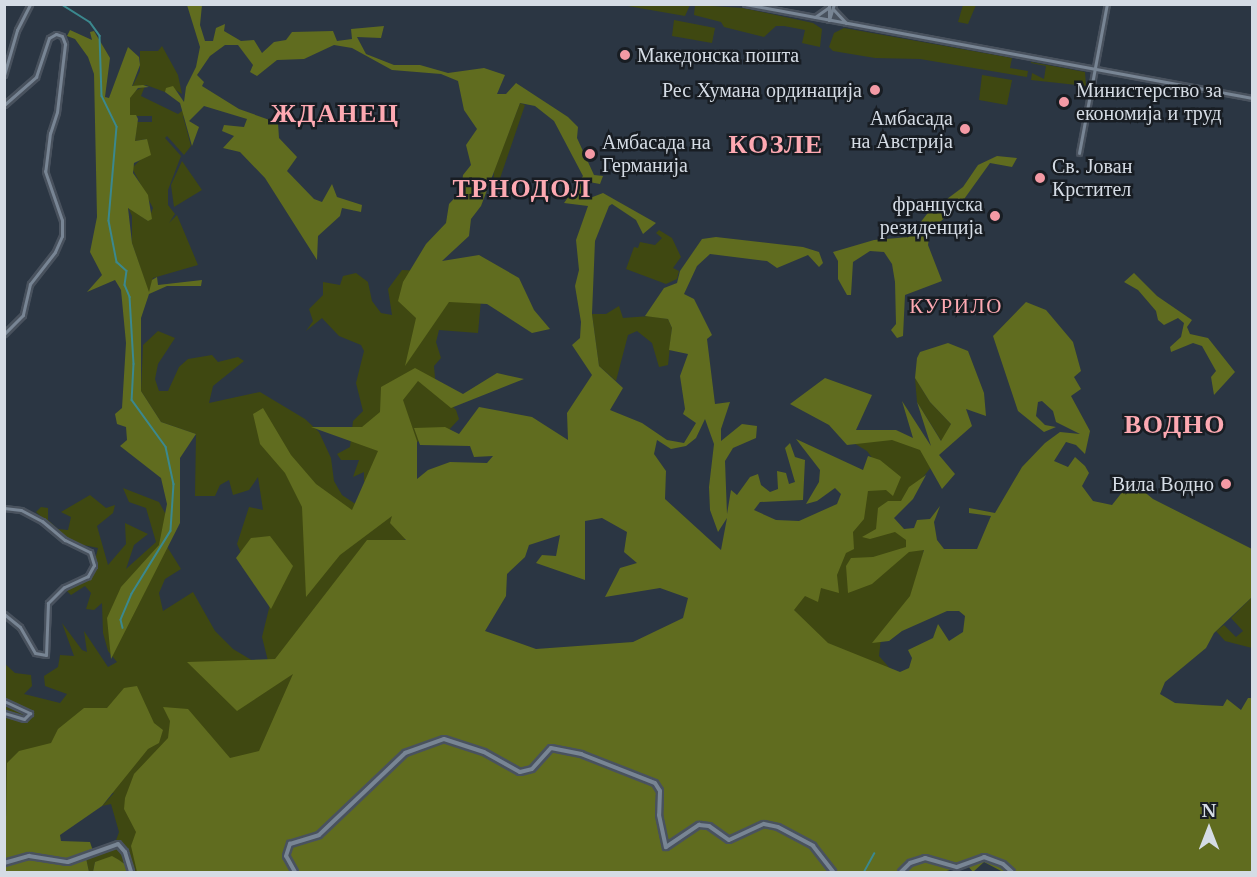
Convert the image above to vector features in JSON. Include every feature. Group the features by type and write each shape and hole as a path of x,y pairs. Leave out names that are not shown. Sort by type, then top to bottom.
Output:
{"main road":[{"path":"295,873 286,856 290,844 319,835 405,753 444,739 484,752 520,772 532,769 544,753 555,747 587,756 656,783 660,791 659,815 666,847 699,825 709,826 729,840 764,824 778,827 813,846 833,873"},
{"path":"4,863 29,856 68,862 116,843 126,852 131,873"},
{"path":"901,873 910,863 925,858 959,867 984,857 1003,864 1012,873"}],"street":[{"path":"4,75 17,30 30,4"},
{"path":"745,4 1252,98"},
{"path":"1079,153 1107,4"},
{"path":"813,17 829,7"},
{"path":"829,7 829,20"},
{"path":"829,20 834,7 848,24"},
{"path":"4,105 36,77 49,38 56,34 62,36 65,44 57,112 50,133 45,171 62,220 62,236 56,252 30,284 23,315 4,334"},
{"path":"4,508 42,521 65,540 90,552 94,565 88,576 64,586 48,603 46,655 35,653 20,627 4,614"},
{"path":"4,701 30,713 24,719 4,713"}],"green space":[{"path":"187,5 202,5 200,25 205,41 213,41 216,28 225,24 224,31 241,41 254,40 262,53 274,42 286,40 292,32 333,31 337,41 352,39 351,29 384,26 381,38 357,37 366,54 394,65 420,65 448,73 484,68 505,75 497,94 506,94 516,83 568,117 578,127 577,138 594,175 603,176 600,184 589,182 584,188 590,198 603,193 656,223 643,234 636,220 612,204 609,206 595,241 592,314 599,366 623,388 610,410 642,423 667,440 684,443 696,423 683,414 685,409 680,376 688,354 669,350 672,328 668,319 645,316 664,288 677,283 680,271 702,239 716,237 803,247 819,252 823,263 819,267 808,255 777,268 767,261 710,254 697,266 684,294 694,299 712,335 707,339 715,404 730,402 721,429 721,441 742,424 757,426 756,438 733,448 725,461 727,514 731,490 737,495 750,477 758,474 761,485 770,492 778,489 777,471 786,473 789,484 795,482 785,448 790,443 795,457 805,460 803,500 760,502 754,510 776,520 799,521 837,504 841,494 835,488 817,501 806,504 819,482 820,470 796,439 863,470 868,456 880,460 901,477 893,496 886,490 868,491 864,519 853,532 854,549 846,553 837,575 839,593 821,588 818,602 805,596 794,610 828,643 900,672 909,668 912,658 908,650 933,638 938,624 949,641 963,632 965,616 959,611 947,611 902,631 889,641 872,643 910,596 924,550 909,552 872,584 848,593 846,566 851,558 873,557 906,547 906,540 895,532 870,539 862,537 876,529 878,508 888,501 901,501 909,487 926,475 913,499 894,518 904,529 914,528 917,520 930,519 940,506 934,522 937,540 944,549 977,549 991,516 969,513 969,508 995,513 1022,467 1045,443 1060,432 1080,434 1056,422 1053,411 1042,401 1038,402 1036,416 1045,425 1056,427 1044,432 1018,411 993,336 1026,302 1046,310 1073,342 1081,371 1074,377 1081,389 1071,396 1090,431 1085,454 1076,445 1066,442 1054,461 1068,467 1075,457 1085,466 1089,473 1082,486 1093,501 1112,505 1131,481 1153,499 1252,549 1252,597 1214,633 1206,648 1165,682 1160,694 1175,703 1223,706 1227,699 1241,710 1248,698 1252,698 1252,872 1003,872 984,862 973,872 967,865 943,872 137,872 131,846 136,832 124,809 125,798 134,774 168,738 170,721 163,707 188,709 230,758 259,751 293,674 237,711 187,662 275,659 367,540 406,540 390,523 392,516 340,555 306,597 302,507 285,473 260,444 253,414 263,408 291,455 316,484 352,510 378,451 311,427 362,427 380,412 381,387 415,368 463,394 497,373 524,379 451,408 418,381 403,400 417,441 417,479 428,470 450,462 487,463 493,456 474,457 470,446 420,445 414,428 445,427 459,434 479,407 532,417 568,440 567,413 592,375 572,345 580,338 581,322 575,286 579,270 576,240 588,206 564,203 583,176 554,121 535,106 520,103 481,206 471,219 469,236 442,261 479,255 519,278 534,310 550,329 532,333 487,304 449,302 405,366 416,318 398,301 403,282 426,244 446,223 449,204 461,191 463,175 471,165 466,145 477,129 464,110 458,81 441,74 392,70 352,48 334,45 304,59 277,60 257,76 250,72 253,65 238,45 225,45 210,56 197,75 204,82 202,86 239,109 278,123 279,138 297,157 287,171 314,199 322,202 332,184 337,197 362,205 361,212 342,208 340,216 318,236 317,260 265,178 240,152 223,148 234,136 222,131 224,125 244,127 247,119 204,106 189,121 199,127 192,146 180,103 165,92 166,88 173,86 184,102 186,87 196,67 200,47","holes":["705,419 714,444 709,487 710,510 718,532 727,518 721,550 665,499 666,471 654,454 657,440 671,449 686,446 696,438","602,518 627,532 624,552 637,563 620,568 605,597 660,588 688,598 683,618 633,642 536,649 485,631 506,596 507,574 525,557 529,545 560,535 556,556 542,555 536,563 585,580 585,521"]},
{"path":"622,5 690,5 685,16"},
{"path":"695,5 743,8 813,23 822,29 820,47 802,43 805,30 776,26 764,37 724,27 721,22 694,15"},
{"path":"963,5 976,5 968,24 958,22"},
{"path":"674,20 715,28 712,43 672,36"},
{"path":"844,28 1012,58 1010,68 1028,71 1027,77 920,59 875,58 833,51 829,47 834,33"},
{"path":"70,30 92,40 90,32 94,31 110,58 105,97 109,98 128,47 139,57 140,65 132,86 149,87 138,88 130,98 130,115 136,115 138,119 135,141 147,139 151,155 134,163 133,173 148,195 152,219 148,221 128,208 132,243 149,292 152,280 157,277 158,285 202,280 201,286 167,286 149,294 141,318 141,391 161,422 196,434 180,458 180,523 111,659 107,618 121,587 159,545 167,504 161,478 120,446 127,440 126,427 117,424 115,414 122,408 126,343 121,290 115,280 87,292 102,275 90,252 97,217 94,74 88,57 75,39 67,36"},
{"path":"162,46 178,75 182,94 171,87 165,92 146,85 132,87 140,71 140,51 158,51"},
{"path":"1031,63 1085,72 1086,86 1031,80 1032,73 1044,79 1046,66"},
{"path":"982,75 1012,80 1007,105 979,100"},
{"path":"145,86 141,96 178,114 191,104 191,112 183,116 191,146 184,155 167,136 165,138 181,156 168,190 168,205 175,214 169,223 177,215 198,265 153,278 149,294 132,243 132,216 128,207 148,221 153,208 132,168 144,156 147,139 135,141 137,122 152,122 152,116 130,116 130,98 131,93"},
{"path":"520,103 525,105 493,199 494,170"},
{"path":"997,156 1017,158 1012,167 990,163 962,202 930,231 928,245 942,281 905,295 903,336 897,338 891,330 896,324 895,282 892,264 884,252 870,251 853,262 851,295 847,295 838,279 838,261 833,252 874,240 909,237 927,214 963,187 978,165"},
{"path":"182,161 202,190 174,207 171,185"},
{"path":"659,230 672,238 681,257 673,268 679,271 677,279 666,284 626,269 634,247 638,248 640,242 655,245 662,238 656,233"},
{"path":"402,270 426,271 482,289 478,333 439,330 436,342 441,358 434,366 436,389 456,410 459,419 447,432 425,437 411,446 411,461 432,524 386,550 269,747 136,832 137,872 119,860 95,862 93,872 89,872 86,858 115,843 119,832 111,804 102,806 114,793 5,808 4,663 15,673 31,675 32,686 24,694 60,703 67,694 45,686 44,676 58,667 60,655 74,656 62,623 82,650 87,652 84,631 108,667 117,662 108,651 103,633 102,603 94,610 86,609 91,593 85,586 71,595 67,591 92,573 98,548 69,542 36,512 41,507 48,508 48,520 58,529 68,530 71,517 61,512 90,495 106,508 115,505 113,513 97,526 108,565 126,544 125,523 148,534 134,545 126,569 156,542 146,508 129,502 123,488 159,502 171,524 166,545 181,569 165,579 159,593 163,611 193,592 215,631 233,649 258,664 269,665 262,637 273,592 245,562 237,544 249,507 263,510 258,477 249,490 233,495 229,480 220,485 215,496 195,496 196,434 161,422 141,391 143,345 158,331 175,338 158,364 155,379 159,391 168,391 179,367 188,359 212,355 218,362 238,357 244,361 213,386 209,403 260,392 305,419 319,432 331,458 334,481 342,495 360,507 373,484 364,481 364,472 353,477 359,460 341,460 337,454 350,447 353,421 363,411 356,383 364,351 361,345 339,336 322,318 306,331 313,321 309,309 323,295 323,282 340,285 343,276 356,273 368,282 372,301 381,313 392,315 388,289"},
{"path":"1134,273 1157,296 1192,320 1187,327 1190,334 1208,338 1235,372 1214,395 1211,377 1216,371 1202,346 1193,343 1171,352 1170,347 1181,337 1184,323 1178,318 1164,325 1158,320 1156,311 1138,290 1124,282"},
{"path":"619,306 623,318 650,316 668,319 672,328 668,365 659,367 652,343 637,331 628,335 616,381 599,366 592,314 606,314"},
{"path":"948,343 968,351 984,393 986,416 966,409 972,426 939,455 955,474 942,489 920,450 892,440 847,445 829,425 790,404 825,378 872,395 856,430 896,430 913,438 902,401 931,446 917,402 941,441 951,424 930,402 915,378 917,358 920,352"},
{"path":"915,378 930,402 951,424 942,442 917,402"},
{"path":"895,438 924,451 932,466 904,501 884,509 904,534 924,549 915,593 881,638 879,656 894,673 826,646 792,608 876,463 867,451 852,442"},
{"path":"270,536 293,566 271,609 236,558 251,538"},
{"path":"1252,597 1252,648 1225,641 1216,631 1224,625 1236,637 1243,631 1231,618"},
{"path":"137,686 154,723 163,730 159,743 148,749 102,806 60,835 61,841 90,842 94,854 86,858 89,872 5,872 7,763 19,751 51,743 58,729 84,708 107,708 124,688"},
{"path":"112,856 136,872 93,872 95,862"}],"waterway":[{"path":"61,4 90,22 100,36 102,96 117,127 109,221 117,262 127,271 125,285 130,297 134,364 132,400 166,447 174,484 171,531 132,594 121,620 123,628"},
{"path":"864,872 874,854"}],"place":[{"name":"Македонска пошта","path":"625,55"},
{"name":"Рес Хумана ординација","path":"875,90"},
{"name":"Министерство за економија и труд","path":"1064,102"},
{"name":"Амбасада на Австрија","path":"965,129"},
{"name":"Амбасада на Германија","path":"590,154"},
{"name":"Св. Јован Крстител","path":"1040,178"},
{"name":"француска резиденција","path":"995,216"},
{"name":"Вила Водно","path":"1226,484"}],"district":[{"name":"ЖДАНЕЦ","path":"335,114"},
{"name":"КОЗЛЕ","path":"776,145"},
{"name":"ТРНОДОЛ","path":"522,189"},
{"name":"КУРИЛО","path":"956,306"},
{"name":"ВОДНО","path":"1175,425"}]}
